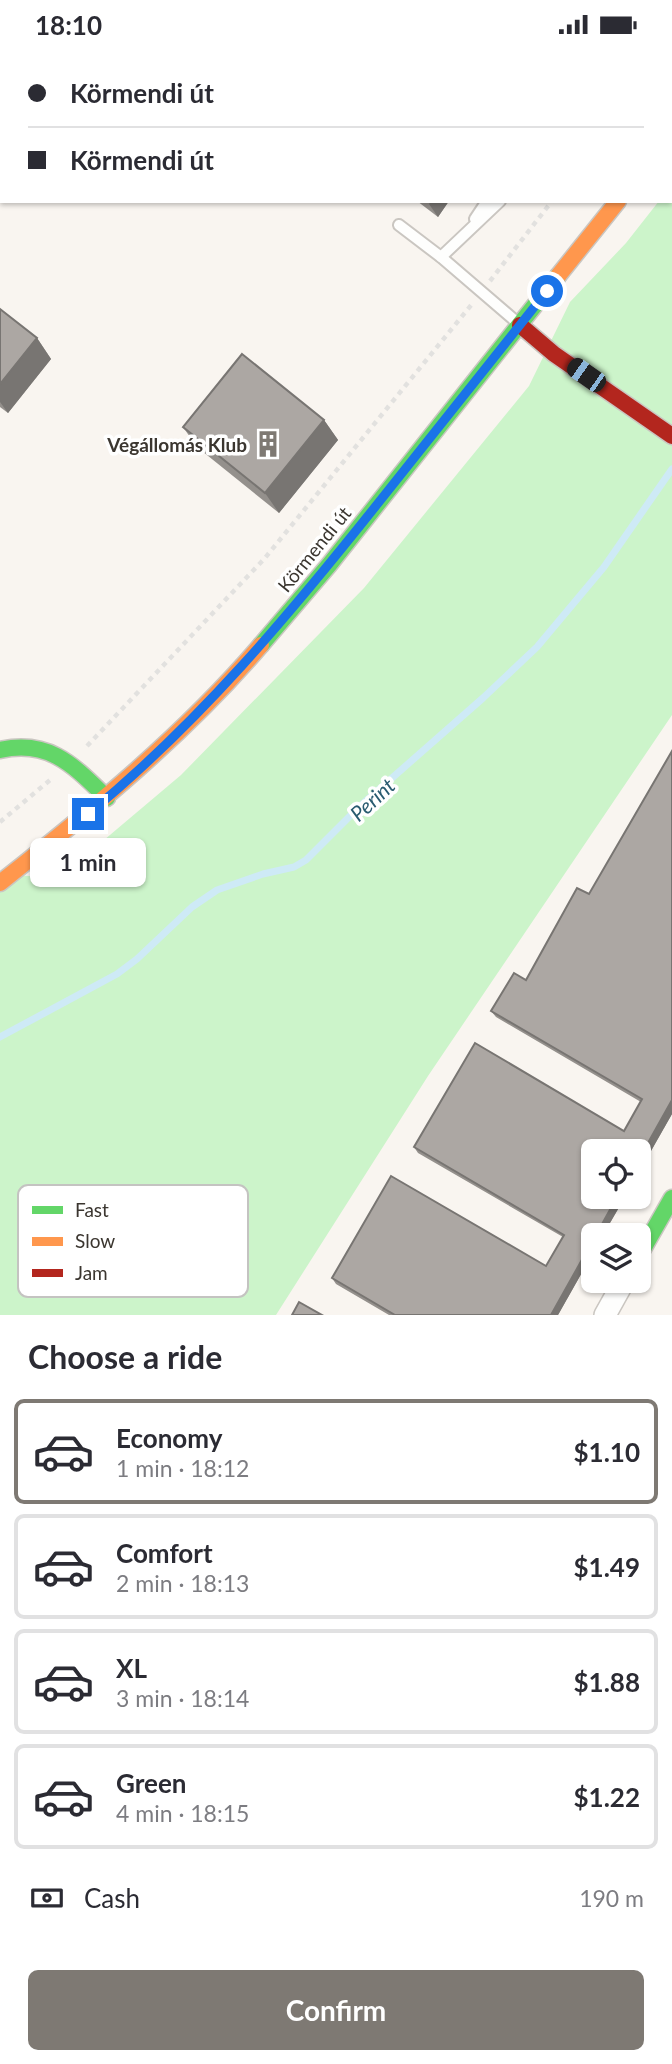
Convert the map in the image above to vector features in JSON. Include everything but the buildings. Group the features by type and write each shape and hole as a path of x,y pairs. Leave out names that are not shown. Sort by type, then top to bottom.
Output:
{"street":[{"name":"Körmendi út","path":"0,883 107,798 208,702 285,618 616,203"},
{"path":"520,325 554,354 672,436"},
{"path":"0,750 17,745 38,746 71,763 107,798"},
{"path":"651,1235 672,1198"},
{"path":"605,1315 617,1293"}],"lane":[{"path":"460,240 486,203"},
{"path":"441,257 498,203"},
{"path":"399,225 520,325"}],"path":[{"path":"0,822 71,763 265,558 481,293 550,203"}],"green space":[{"path":"657,203 672,203 672,715 428,1076 276,1315 0,1315 0,874 59,878 181,775 364,588 529,386 570,302 626,243"}],"waterway":[{"name":"Perint","path":"0,1037 117,974 137,959 192,907 217,890 263,874 294,867 306,860 359,807 537,647 604,567 672,469"}],"traffic: fast":[{"path":"261,645 329,565 558,276"},
{"path":"0,750 33,748 47,752 72,766 107,798"},
{"path":"651,1235 672,1198"}],"traffic: slow":[{"path":"558,276 616,203"},
{"path":"0,883 69,828 169,741 261,645"}],"traffic: jam":[{"path":"520,325 554,354 672,436"}],"place":[{"name":"Végállomás Klub","path":"268,444"}],"route":[{"path":"88,814 174,736 236,674 361,525 547,291"}]}
